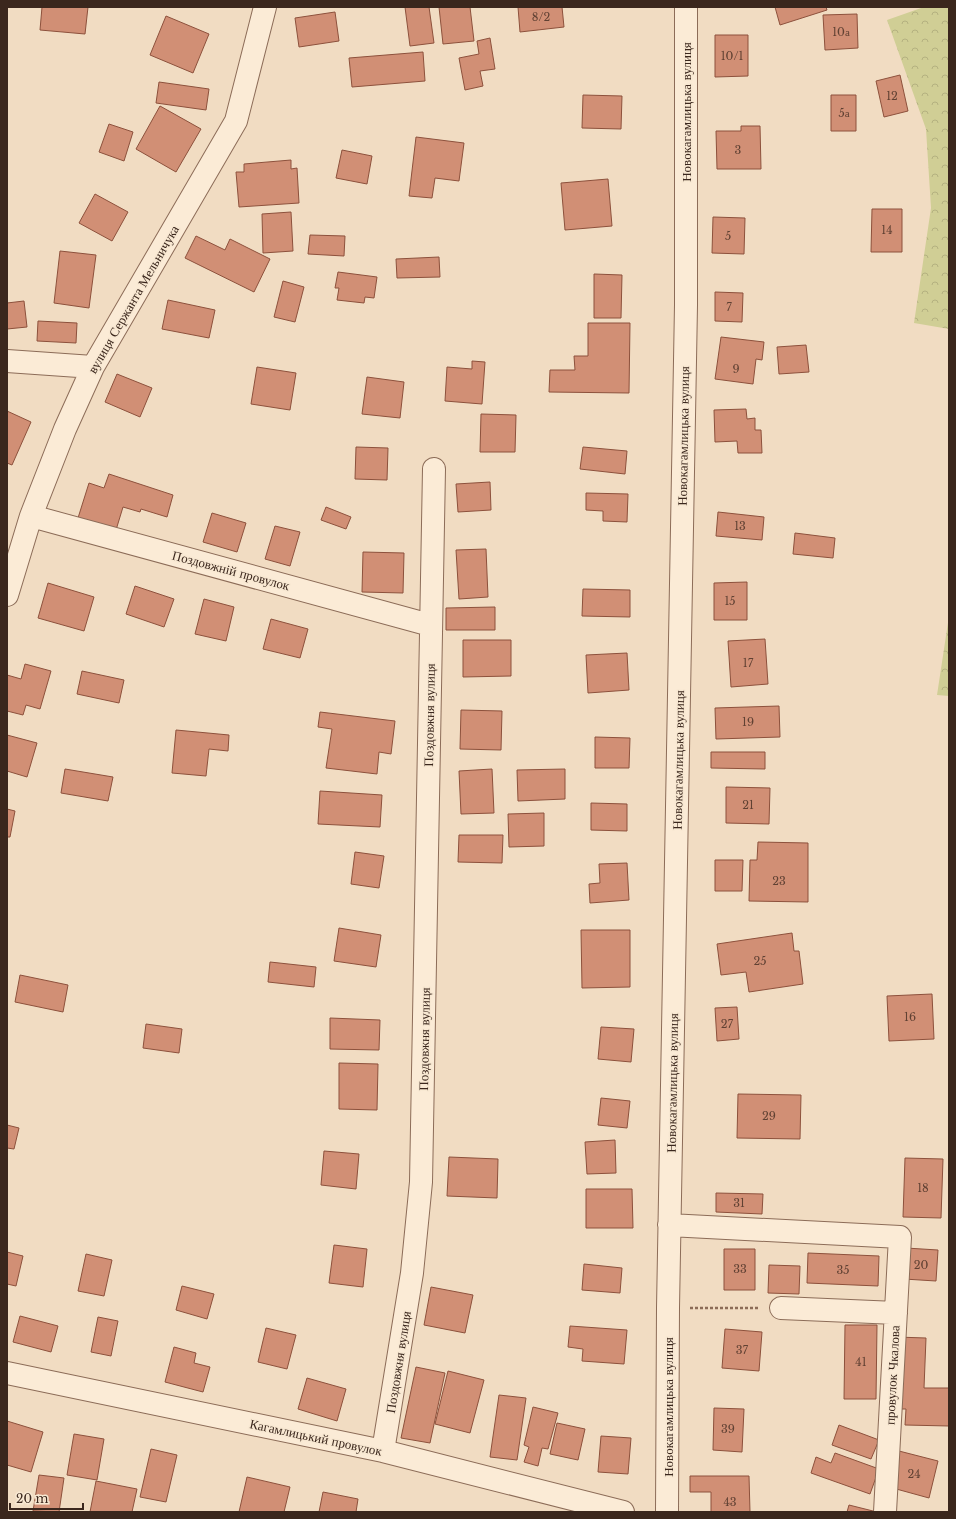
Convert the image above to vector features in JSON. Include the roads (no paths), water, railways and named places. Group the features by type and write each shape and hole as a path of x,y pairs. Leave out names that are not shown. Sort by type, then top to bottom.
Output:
{"street":[{"name":"вулиця Сержанта Мельничука","path":"7,595 31,516 65,429 93,367 236,121 265,7"},
{"name":"Новокагамлицька вулиця","path":"667,1512 669,1225 686,313 686,7"},
{"path":"7,360 93,367"},
{"name":"Поздовжня вулиця","path":"383,1451 412,1273 422,1182 430,625 434,469"},
{"name":"Поздовжній провулок","path":"31,516 430,625"},
{"name":"провулок Чкалова","path":"669,1225 900,1237 885,1512"},
{"path":"781,1308 896,1313"},
{"name":"Кагамлицький провулок","path":"7,1373 383,1451 623,1512"}]}
